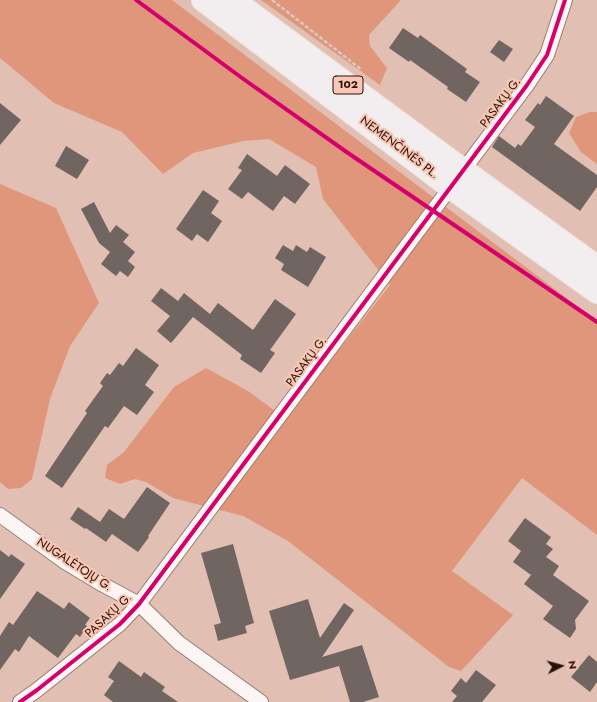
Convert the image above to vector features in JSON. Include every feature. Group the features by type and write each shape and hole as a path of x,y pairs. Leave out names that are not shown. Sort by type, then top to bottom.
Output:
{"main road":[{"name":"NEMENČINĖS PL.","path":"203,0 450,187 597,292"},
{"name":"NEMENČINĖS PL.","path":"234,0 463,170 597,267"}],"street":[{"name":"PASAKŲ G.","path":"20,702 120,624 139,604 527,85 547,55 565,0"},
{"name":"NUGALĖTOJŲ G.","path":"0,515 65,562 139,604 178,643 261,702"}],"shaded area":[{"path":"0,0 172,0 597,321 597,535 522,478 452,571 513,615 461,671 449,667 288,541 243,516 173,498 146,482 135,479 120,484 105,478 107,465 124,452 174,387 206,368 248,391 282,416 290,412 390,285 323,199 316,167 269,139 243,141 193,153 163,174 122,132 54,103 0,58"},
{"path":"261,0 401,0 369,35 370,46 387,68 380,85"},
{"path":"590,112 597,112 597,164 581,152 569,133 576,117"},
{"path":"0,184 56,208 99,303 70,346 50,399 32,479 21,488 8,489 0,482"}],"building":[{"path":"403,28 418,38 420,35 467,69 465,72 480,82 466,102 410,60 409,62 389,48"},
{"path":"499,40 513,49 504,62 490,52"},
{"path":"546,96 574,116 554,144 597,175 597,187 580,211 492,147 499,136 515,148 518,144 521,146 535,127 525,120 538,103 540,105"},
{"path":"0,103 21,120 0,145"},
{"path":"66,146 89,160 77,179 55,166"},
{"path":"247,154 277,176 285,165 310,184 295,204 284,196 273,211 248,192 242,199 228,189 242,170 238,168"},
{"path":"203,190 219,201 211,213 222,221 208,242 197,234 192,241 176,229"},
{"path":"94,202 110,233 116,225 129,235 123,242 135,252 128,261 135,267 128,277 120,271 116,276 101,264 110,252 99,243 81,209"},
{"path":"283,245 293,251 296,245 307,252 310,247 326,257 308,287 281,270 284,264 275,258"},
{"path":"161,288 178,301 184,293 210,314 218,303 253,330 275,299 296,314 270,350 275,353 261,373 240,359 242,355 193,317 171,343 157,331 170,316 151,301"},
{"path":"136,348 159,365 145,385 154,392 137,415 124,406 108,428 105,426 62,488 45,476 87,413 85,411 103,386 100,383 107,373 110,375 119,363 123,366"},
{"path":"147,487 170,503 138,552 112,534 106,542 70,519 78,507 100,522 109,509 124,519"},
{"path":"525,518 551,537 546,544 553,549 546,557 559,566 553,575 589,601 575,620 576,629 570,638 543,619 553,606 524,584 531,575 513,562 521,551 508,541"},
{"path":"233,544 254,623 245,626 247,633 218,641 214,625 221,623 201,553"},
{"path":"0,550 9,557 11,554 25,564 0,599"},
{"path":"37,591 64,609 69,602 90,618 85,625 87,626 80,637 76,634 58,658 29,636 19,652 15,649 0,670 0,636 9,622 13,625"},
{"path":"308,599 320,638 344,603 354,610 322,657 362,645 379,697 363,702 350,702 339,666 290,680 269,611"},
{"path":"589,655 597,662 597,682 590,692 571,677"},
{"path":"119,661 141,677 144,672 165,687 162,691 178,702 113,702 104,695 114,681 108,677"},
{"path":"476,670 496,685 482,702 452,702 457,696 451,691 461,678 466,683"}],"cycle path":[{"path":"136,0 242,78 348,153 597,322"},
{"path":"20,702 120,624 139,604 527,85 547,55 565,0"}]}
